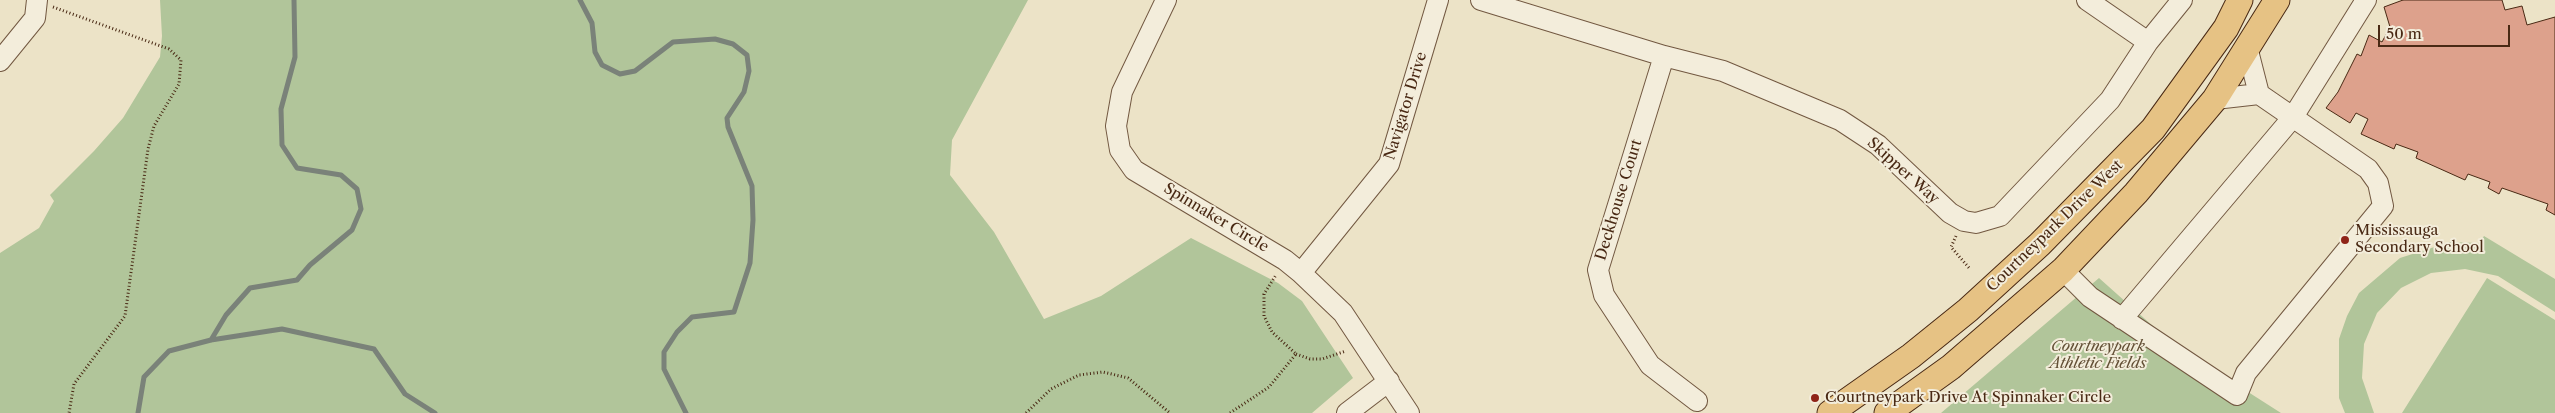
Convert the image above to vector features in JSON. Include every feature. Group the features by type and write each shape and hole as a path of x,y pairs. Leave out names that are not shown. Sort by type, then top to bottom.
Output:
{"main road":[{"name":"Courtneypark Drive West","path":"1830,413 1932,339 1968,310 2040,244 2153,129 2226,28 2240,0"},
{"name":"Courtneypark Drive West","path":"1887,413 1951,367 2063,270 2136,193 2214,99 2277,0"},
{"path":"2040,244 2063,270"}],"street":[{"name":"Spinnaker Circle","path":"1166,0 1122,92 1116,126 1120,150 1134,170 1285,260 1302,273 1343,313 1410,413"},
{"name":"Navigator Drive","path":"1302,273 1389,164 1438,0"},
{"name":"Skipper Way","path":"1481,0 1664,56 1723,71 1840,120 1878,145 1950,213 1964,221"},
{"path":"2088,0 2148,42"},
{"path":"1964,221 1976,223 2000,216 2110,100 2148,42 2182,0"},
{"path":"2122,319 2293,117 2366,0"},
{"path":"0,61 34,18 37,2"},
{"path":"2247,47 2259,94"},
{"name":"Deckhouse Court","path":"1664,56 1598,270 1604,295 1650,365 1697,401"},
{"path":"2063,270 2090,297 2237,395 2246,373 2382,206 2378,183 2368,169 2259,94 2214,99"},
{"path":"1346,413 1389,381"}],"path":[{"path":"37,2 169,49 180,60 179,84 154,126 148,149 126,316 74,384 69,413"},
{"path":"1964,221 1951,247 1970,269"},
{"path":"1285,260 1264,294 1264,316 1272,332 1296,354 1310,359 1322,359 1365,345"},
{"path":"1230,413 1269,387 1296,354"},
{"path":"1026,413 1051,389 1079,375 1103,372 1128,378 1170,413"}],"green space":[{"path":"160,0 1028,0 952,140 950,175 994,232 1044,319 1101,296 1191,238 1278,283 1302,301 1353,378 1312,413 0,413 0,253 39,228 54,201 50,195 94,151 123,118 160,57 162,36"},
{"path":"2484,236 2555,279 2555,312 2498,276 2465,269 2431,273 2401,288 2377,313 2364,344 2362,378 2374,413 2345,413 2339,398 2339,339 2347,316 2359,293 2400,258 2450,242 2479,243"},
{"name":"Courtneypark Athletic Fields","path":"2099,278 2173,344 2281,413 1941,413"},
{"path":"2487,278 2555,320 2555,413 2402,413"}],"building":[{"path":"2403,0 2502,0 2505,10 2522,6 2527,25 2555,17 2555,215 2546,210 2548,204 2502,188 2499,194 2488,188 2490,182 2468,174 2465,180 2416,158 2418,152 2396,144 2394,149 2361,134 2368,119 2356,113 2350,123 2326,108 2338,92 2357,54 2361,56 2369,35 2382,42 2390,27 2384,7"}],"waterway":[{"path":"211,340 226,315 250,288 297,280 310,265 352,230 361,209 357,189 341,175 297,168 282,145 281,109 295,57 294,0"},
{"path":"580,0 592,23 595,52 602,65 620,74 635,71 673,42 715,39 733,44 747,55 749,71 744,92 727,118 728,127 752,186 753,220 750,263 734,312 692,317 677,332 664,352 664,369 686,413"},
{"path":"138,413 144,377 169,351 211,340 282,329 374,349 405,394 435,413"}],"place":[{"name":"Mississauga Secondary School","path":"2345,240"},
{"name":"Courtneypark Drive At Spinnaker Circle","path":"1815,398"}]}
